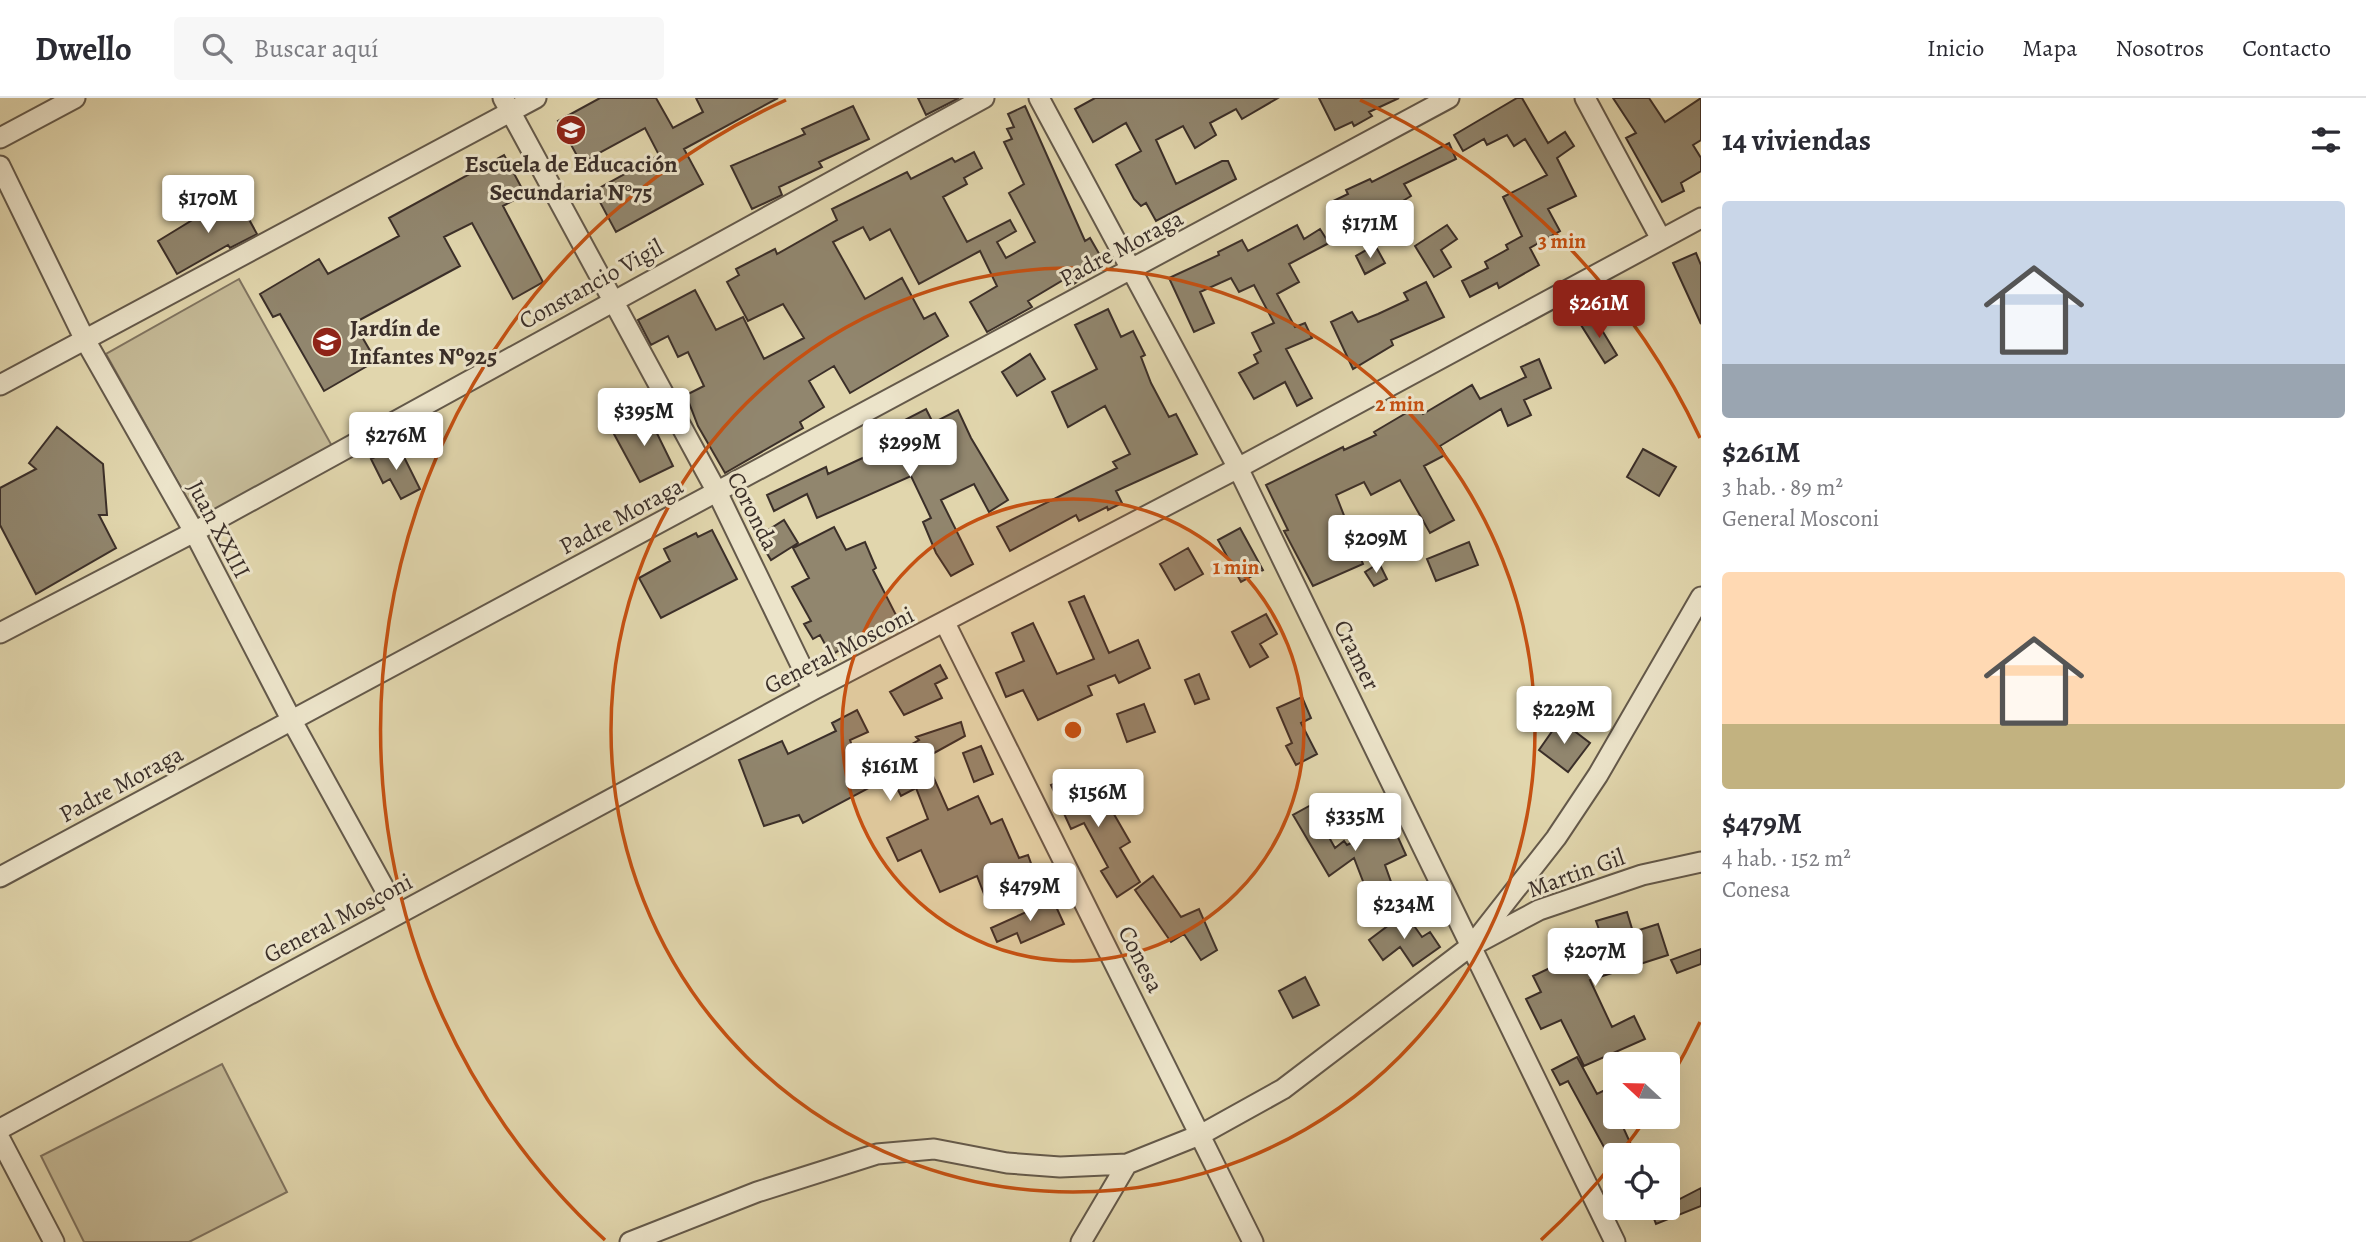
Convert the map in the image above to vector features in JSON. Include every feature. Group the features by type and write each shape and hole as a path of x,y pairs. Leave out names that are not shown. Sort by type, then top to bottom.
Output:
{"street":[{"path":"0,138 75,98"},
{"path":"0,385 507,105 536,98"},
{"name":"Constancio Vigil","path":"0,633 194,532 984,98"},
{"name":"Cramer","path":"1040,98 1238,468 1615,1242"},
{"name":"Padre Moraga","path":"0,877 1449,98"},
{"path":"1585,98 1661,239"},
{"name":"Coronda","path":"507,105 717,492 813,690"},
{"name":"Juan XXIII","path":"0,166 84,338 194,532 292,721 398,913"},
{"name":"General Mosconi","path":"0,1129 813,690 945,624 1701,218"},
{"path":"630,1242 757,1192 877,1154 934,1149 1007,1163 1060,1167 1127,1164 1202,1134 1283,1089 1472,945 1556,838 1598,775 1701,597"},
{"name":"Conesa","path":"945,624 1202,1134 1253,1242"},
{"name":"Martin Gil","path":"1472,945 1539,910 1642,875 1701,862"},
{"path":"0,1139 54,1242"},
{"path":"1081,1242 1127,1164"}],"shaded area":[{"path":"239,279 332,446 199,520 106,354"},
{"path":"222,1064 287,1192 189,1242 84,1242 41,1156"}],"building":[{"path":"600,98 656,98 673,128 703,112 696,98 778,98 684,149 703,184 616,232 594,191 659,155 645,128 581,163 558,121"},
{"path":"918,98 959,98 926,115"},
{"path":"1095,98 1278,98 1242,119 1236,109 1210,123 1216,135 1195,148 1183,126 1156,140 1176,184 1222,161 1228,161 1236,179 1156,221 1146,203 1141,206 1134,199 1116,165 1141,151 1126,123 1093,142 1075,109"},
{"path":"1319,98 1399,98 1369,112 1372,116 1354,126 1352,122 1335,130"},
{"path":"1517,98 1522,98 1548,143 1565,132 1574,146 1557,158 1576,196 1548,209 1560,231 1530,248 1539,265 1499,288 1497,283 1470,297 1462,281 1488,268 1485,262 1508,249 1506,245 1522,236 1503,197 1547,175 1525,139 1514,146 1507,135 1487,145 1484,139 1463,151 1454,135"},
{"path":"1613,98 1649,98 1665,122 1701,98 1701,140 1693,145 1701,158 1701,171 1681,183 1684,191 1662,202 1626,138 1636,133"},
{"path":"853,106 869,139 819,162 822,167 779,187 782,195 752,209 731,166 805,134 802,129"},
{"path":"1025,106 1085,241 1090,238 1105,264 1069,287 1065,279 1028,301 1032,307 987,332 970,302 997,286 980,251 919,284 890,229 870,240 863,227 833,242 865,299 902,278 924,319 935,313 948,336 850,393 834,366 809,381 824,407 800,422 803,428 725,473 698,426 686,395 704,386 688,352 678,357 668,336 651,345 638,320 695,290 716,330 743,317 764,359 804,338 783,304 748,321 727,282 739,275 736,269 775,249 777,254 837,220 832,209 907,172 911,179 952,158 955,162 974,152 982,168 964,178 967,184 943,197 967,242 1010,220 1016,231 997,242 1006,258 1035,242 1009,193 1024,184 1004,142 1012,139 1007,129 1014,127 1008,114"},
{"path":"1449,143 1456,159 1404,184 1411,196 1363,225 1360,219 1341,228 1329,203 1348,194 1346,190 1370,179 1372,182"},
{"path":"504,155 525,194 503,206 543,282 513,299 472,223 444,237 460,266 354,323 376,361 324,391 280,314 273,317 260,294 319,259 328,274 399,236 389,218"},
{"path":"235,194 257,234 230,248 228,245 177,274 158,241"},
{"path":"1297,225 1304,239 1320,229 1329,243 1289,264 1299,282 1277,294 1295,327 1305,323 1312,338 1286,349 1312,398 1297,406 1285,382 1254,399 1239,373 1258,363 1254,355 1261,351 1252,333 1274,323 1254,285 1239,292 1231,278 1200,292 1214,323 1194,332 1169,278 1219,255 1218,252 1242,240 1248,251"},
{"path":"1447,225 1457,239 1441,250 1451,267 1434,277 1415,246"},
{"path":"1375,245 1385,263 1365,274 1356,256"},
{"path":"1696,253 1701,265 1701,324 1673,263"},
{"path":"1426,282 1444,317 1391,340 1393,345 1353,369 1331,322 1352,312 1358,322 1378,314 1408,300 1404,293"},
{"path":"1108,309 1121,337 1133,331 1145,355 1141,357 1151,383 1169,417 1176,414 1197,454 1116,491 1122,503 1108,510 1107,507 1079,521 1076,515 1010,551 997,527 1117,468 1113,462 1130,454 1105,406 1068,427 1052,392 1097,369 1075,325"},
{"path":"1594,317 1617,355 1605,363 1581,325"},
{"path":"1030,354 1045,379 1017,396 1002,372"},
{"path":"1539,359 1551,388 1524,400 1531,415 1508,426 1501,409 1440,446 1445,455 1424,466 1454,520 1430,533 1400,480 1371,495 1364,482 1336,495 1363,564 1313,586 1284,531 1288,530 1266,485 1343,447 1344,450 1376,435 1374,432 1418,406 1423,414 1472,385 1480,399 1526,377 1521,367"},
{"path":"926,409 933,423 958,410 971,438 1008,500 989,512 974,484 941,500 973,564 951,576 936,553 923,522 931,518 911,476 817,518 807,494 774,511 767,495 826,467 828,474 906,438 899,423"},
{"path":"647,413 673,466 640,482 614,434"},
{"path":"57,427 103,464 107,515 99,515 116,548 36,594 0,525 0,488 36,469 29,463"},
{"path":"398,445 420,489 401,499 390,479 383,483 371,459"},
{"path":"1643,449 1676,467 1659,496 1627,477"},
{"path":"784,520 798,543 771,560 757,537"},
{"path":"834,527 846,550 865,542 876,568 873,570 897,617 831,655 820,635 813,639 804,624 811,621 792,587 809,578 793,548"},
{"path":"1240,528 1263,570 1241,582 1218,540"},
{"path":"712,530 737,579 661,618 639,578 670,561 664,549 696,533 698,537"},
{"path":"1469,542 1478,565 1436,581 1427,559"},
{"path":"1188,548 1203,574 1175,590 1160,564"},
{"path":"1379,563 1387,579 1374,586 1365,572"},
{"path":"1084,596 1109,653 1138,640 1150,668 1119,683 1115,675 1088,686 1092,695 1038,720 1023,690 1006,697 996,673 1024,661 1012,633 1033,623 1057,674 1094,659 1069,602"},
{"path":"1266,614 1277,634 1260,644 1268,657 1250,667 1232,632"},
{"path":"940,665 947,678 935,684 942,698 904,715 890,692"},
{"path":"1199,674 1209,699 1195,704 1185,680"},
{"path":"1302,697 1311,718 1301,723 1317,754 1296,765 1286,746 1292,743 1277,708"},
{"path":"1144,704 1155,732 1127,742 1117,714"},
{"path":"857,710 868,732 850,740 856,757 878,750 883,760 919,740 916,737 961,722 965,736 925,758 948,810 978,796 991,824 1002,819 1019,858 1028,855 1037,880 986,899 977,876 940,892 921,850 898,861 887,838 928,819 916,788 901,796 891,776 803,823 799,815 764,826 739,760 782,741 788,754 836,731 832,723"},
{"path":"1560,720 1590,743 1568,772 1539,750"},
{"path":"981,746 993,774 974,782 963,753"},
{"path":"1077,774 1085,794 1103,785 1114,808 1111,809 1130,842 1120,848 1140,882 1117,897 1101,871 1108,867 1084,823 1071,829 1051,785"},
{"path":"1311,805 1335,848 1344,841 1347,845 1392,824 1406,855 1385,865 1395,893 1371,902 1354,858 1329,876 1293,815"},
{"path":"1153,876 1181,917 1199,909 1217,950 1201,960 1184,934 1171,942 1135,890"},
{"path":"1053,900 1064,924 1021,943 1017,933 997,942 991,928"},
{"path":"1627,912 1633,932 1658,924 1668,955 1590,980 1612,1027 1634,1016 1645,1039 1616,1052 1603,1052 1603,1058 1584,1066 1561,1020 1541,1029 1526,999 1541,992 1533,976 1588,950 1586,943 1602,938 1596,921"},
{"path":"1405,913 1422,937 1430,932 1440,947 1413,966 1400,947 1383,960 1369,940"},
{"path":"1701,949 1701,964 1677,973 1671,960"},
{"path":"1305,977 1319,1005 1293,1018 1279,991"},
{"path":"1577,1057 1597,1094 1603,1091 1603,1129 1624,1129 1630,1143 1603,1143 1603,1145 1568,1081 1560,1085 1552,1070"},
{"path":"1701,1188 1701,1206 1680,1214 1680,1199"}],"place":[{"name":"Escuela de Educación Secundaria N°75","path":"571,130"},
{"name":"Jardín de Infantes Nº925","path":"327,342"}]}
